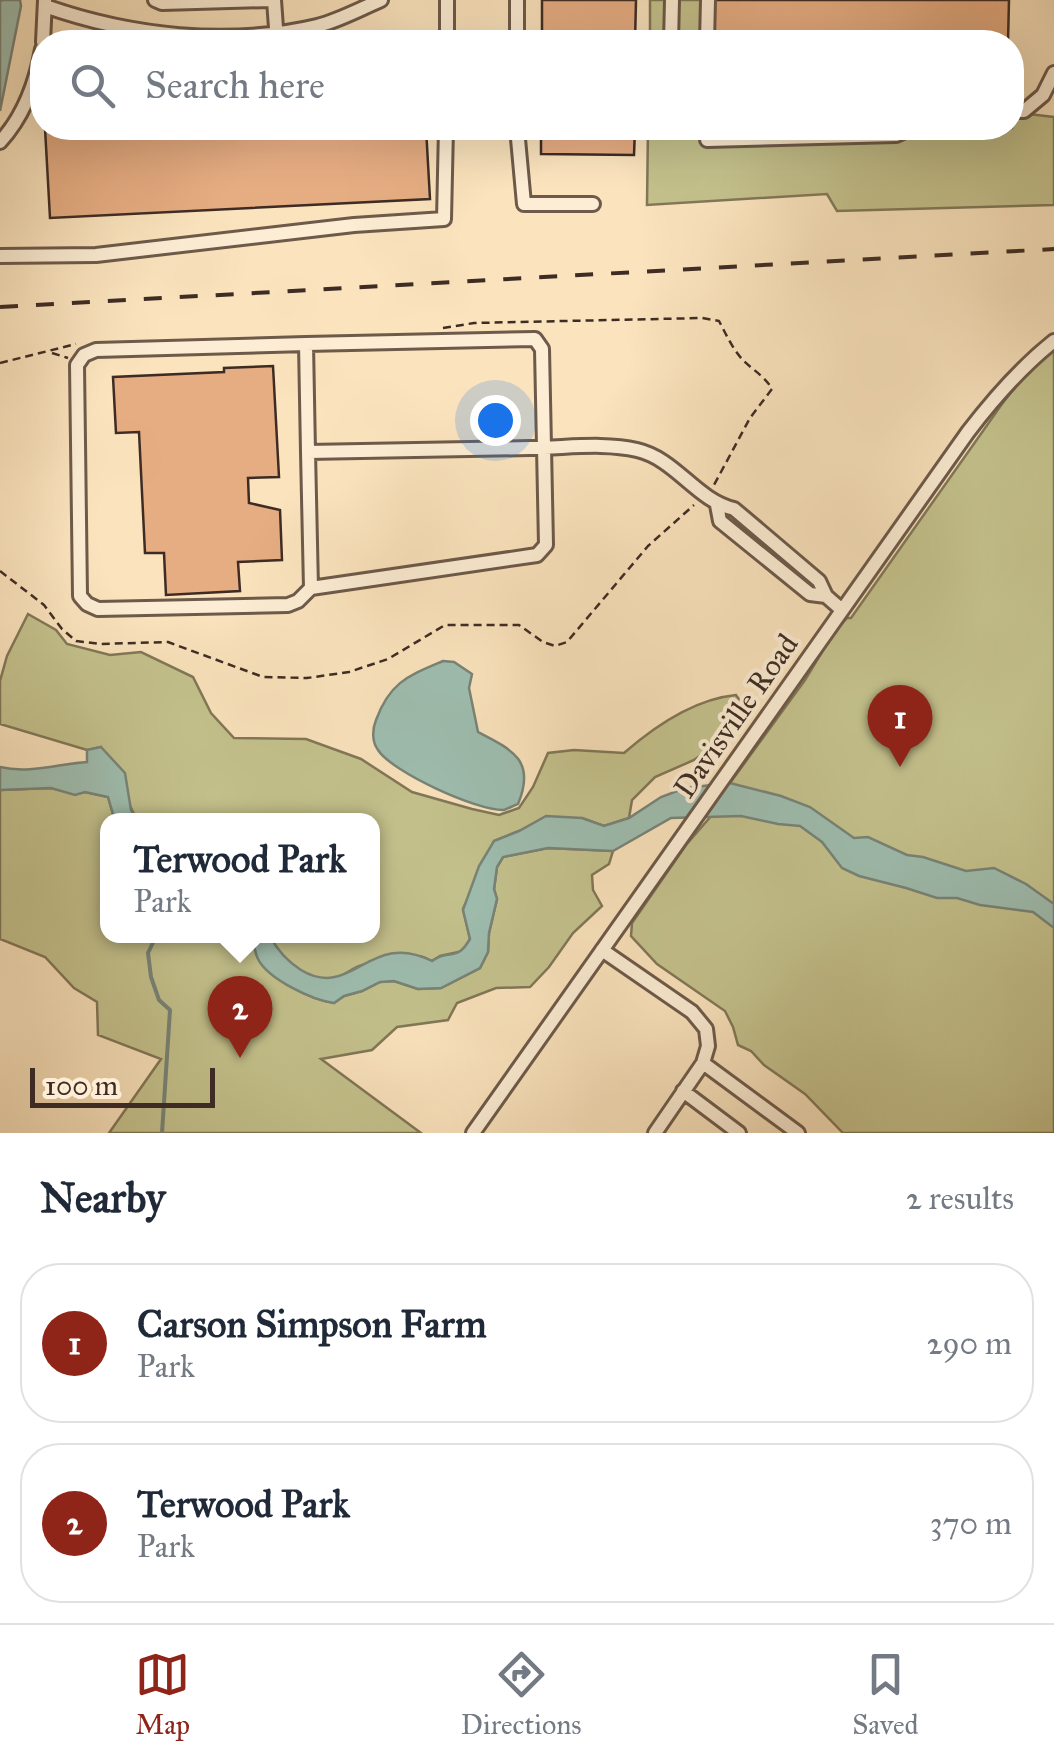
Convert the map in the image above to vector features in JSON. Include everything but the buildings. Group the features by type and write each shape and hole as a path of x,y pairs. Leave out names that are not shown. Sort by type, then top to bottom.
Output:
{"street":[{"path":"156,0 271,0 275,30"},
{"path":"305,30 381,0"},
{"path":"447,0 448,30"},
{"path":"517,0 517,30"},
{"path":"671,30 672,0"},
{"path":"707,30 708,0"},
{"path":"44,30 45,3 67,14 151,30"},
{"path":"1024,112 1043,95 1054,73"},
{"path":"0,142 12,129 30,92"},
{"path":"0,256 96,255 444,218 446,140"},
{"path":"518,140 524,204 593,204"},
{"path":"535,339 542,349 546,545 537,555 312,588 288,605 98,609 87,604 80,596 76,366 84,355 96,350 306,344 535,339"},
{"name":"Davisville Road","path":"473,1133 998,393 1054,341"},
{"path":"306,344 312,588"},
{"path":"308,452 615,447 640,450 664,461 716,504 720,521 810,594 826,596 842,610"},
{"path":"602,950 700,1020 708,1037 703,1063 654,1133"},
{"path":"703,1063 798,1133"},
{"path":"683,1091 739,1133"},
{"path":"666,1115 669,1133"}],"path":[{"path":"48,351 79,362"},
{"path":"0,571 44,605 62,630 76,641 168,642 263,677 307,678 349,672 388,659 445,625 518,625 543,642 555,646 567,642 648,546 697,502"}],"shaded area":[{"path":"20,0 21,6 0,111 0,1"},
{"path":"650,0 731,0 730,30 650,30"},
{"path":"1024,113 1054,117 1054,205 837,211 827,194 647,205 648,140 1024,140"},
{"path":"1054,348 1054,1133 843,1133 805,1094 738,1045 725,1011 657,964 631,936 632,923 686,845 712,815 836,629 851,618 1002,404 1027,372"},
{"path":"28,614 56,630 67,644 110,655 141,652 193,677 211,713 234,738 306,739 361,759 412,792 499,815 519,808 548,753 624,753 691,708 736,695 743,705 719,742 694,760 655,777 632,800 629,818 604,826 582,818 519,831 494,841 463,909 470,939 463,951 432,961 418,956 382,960 325,980 292,964 274,943 380,943 380,813 134,813 101,747 87,750 0,724 0,681 7,656"},
{"path":"443,661 454,662 472,674 469,688 478,732 518,759 524,777 518,804 504,810 491,809 456,797 400,769 376,747 374,728 387,697 410,676"},
{"path":"101,747 125,773 133,813 113,813 108,797 85,792 75,795 51,788 0,790 0,767 33,769 87,762 87,750"},
{"path":"730,783 781,796 810,807 854,838 868,837 907,855 966,871 994,868 1054,904 1054,928 1033,912 937,898 859,876 842,868 822,842 800,826 741,816 671,818 613,851 548,848 503,857 497,867 497,899 488,952 480,968 441,988 418,989 394,981 380,982 334,1003 281,981 263,967 257,956 254,943 274,943 301,970 319,977 334,977 392,953 410,953 432,961 457,953 470,939 463,910 479,866 494,841 546,816 582,818 604,826 629,818 661,797 685,788"},
{"path":"51,788 108,797 113,813 100,813 100,943 254,943 263,966 281,981 314,998 334,1003 380,982 394,981 418,989 441,988 480,968 488,952 497,899 497,867 503,857 548,848 613,851 609,864 592,875 593,890 602,906 573,933 530,987 496,988 457,1003 448,1020 397,1027 372,1050 321,1059 421,1133 109,1133 161,1059 98,1035 97,1002 74,988 45,957 0,939 0,790"}],"waterway":[{"path":"153,943 148,953 151,977 159,1000 170,1010 162,1133"}],"railway":[{"path":"0,307 1054,249"}],"place":[{"name":"Carson Simpson Farm","path":"900,767"},
{"name":"Terwood Park","path":"240,1058"}]}
